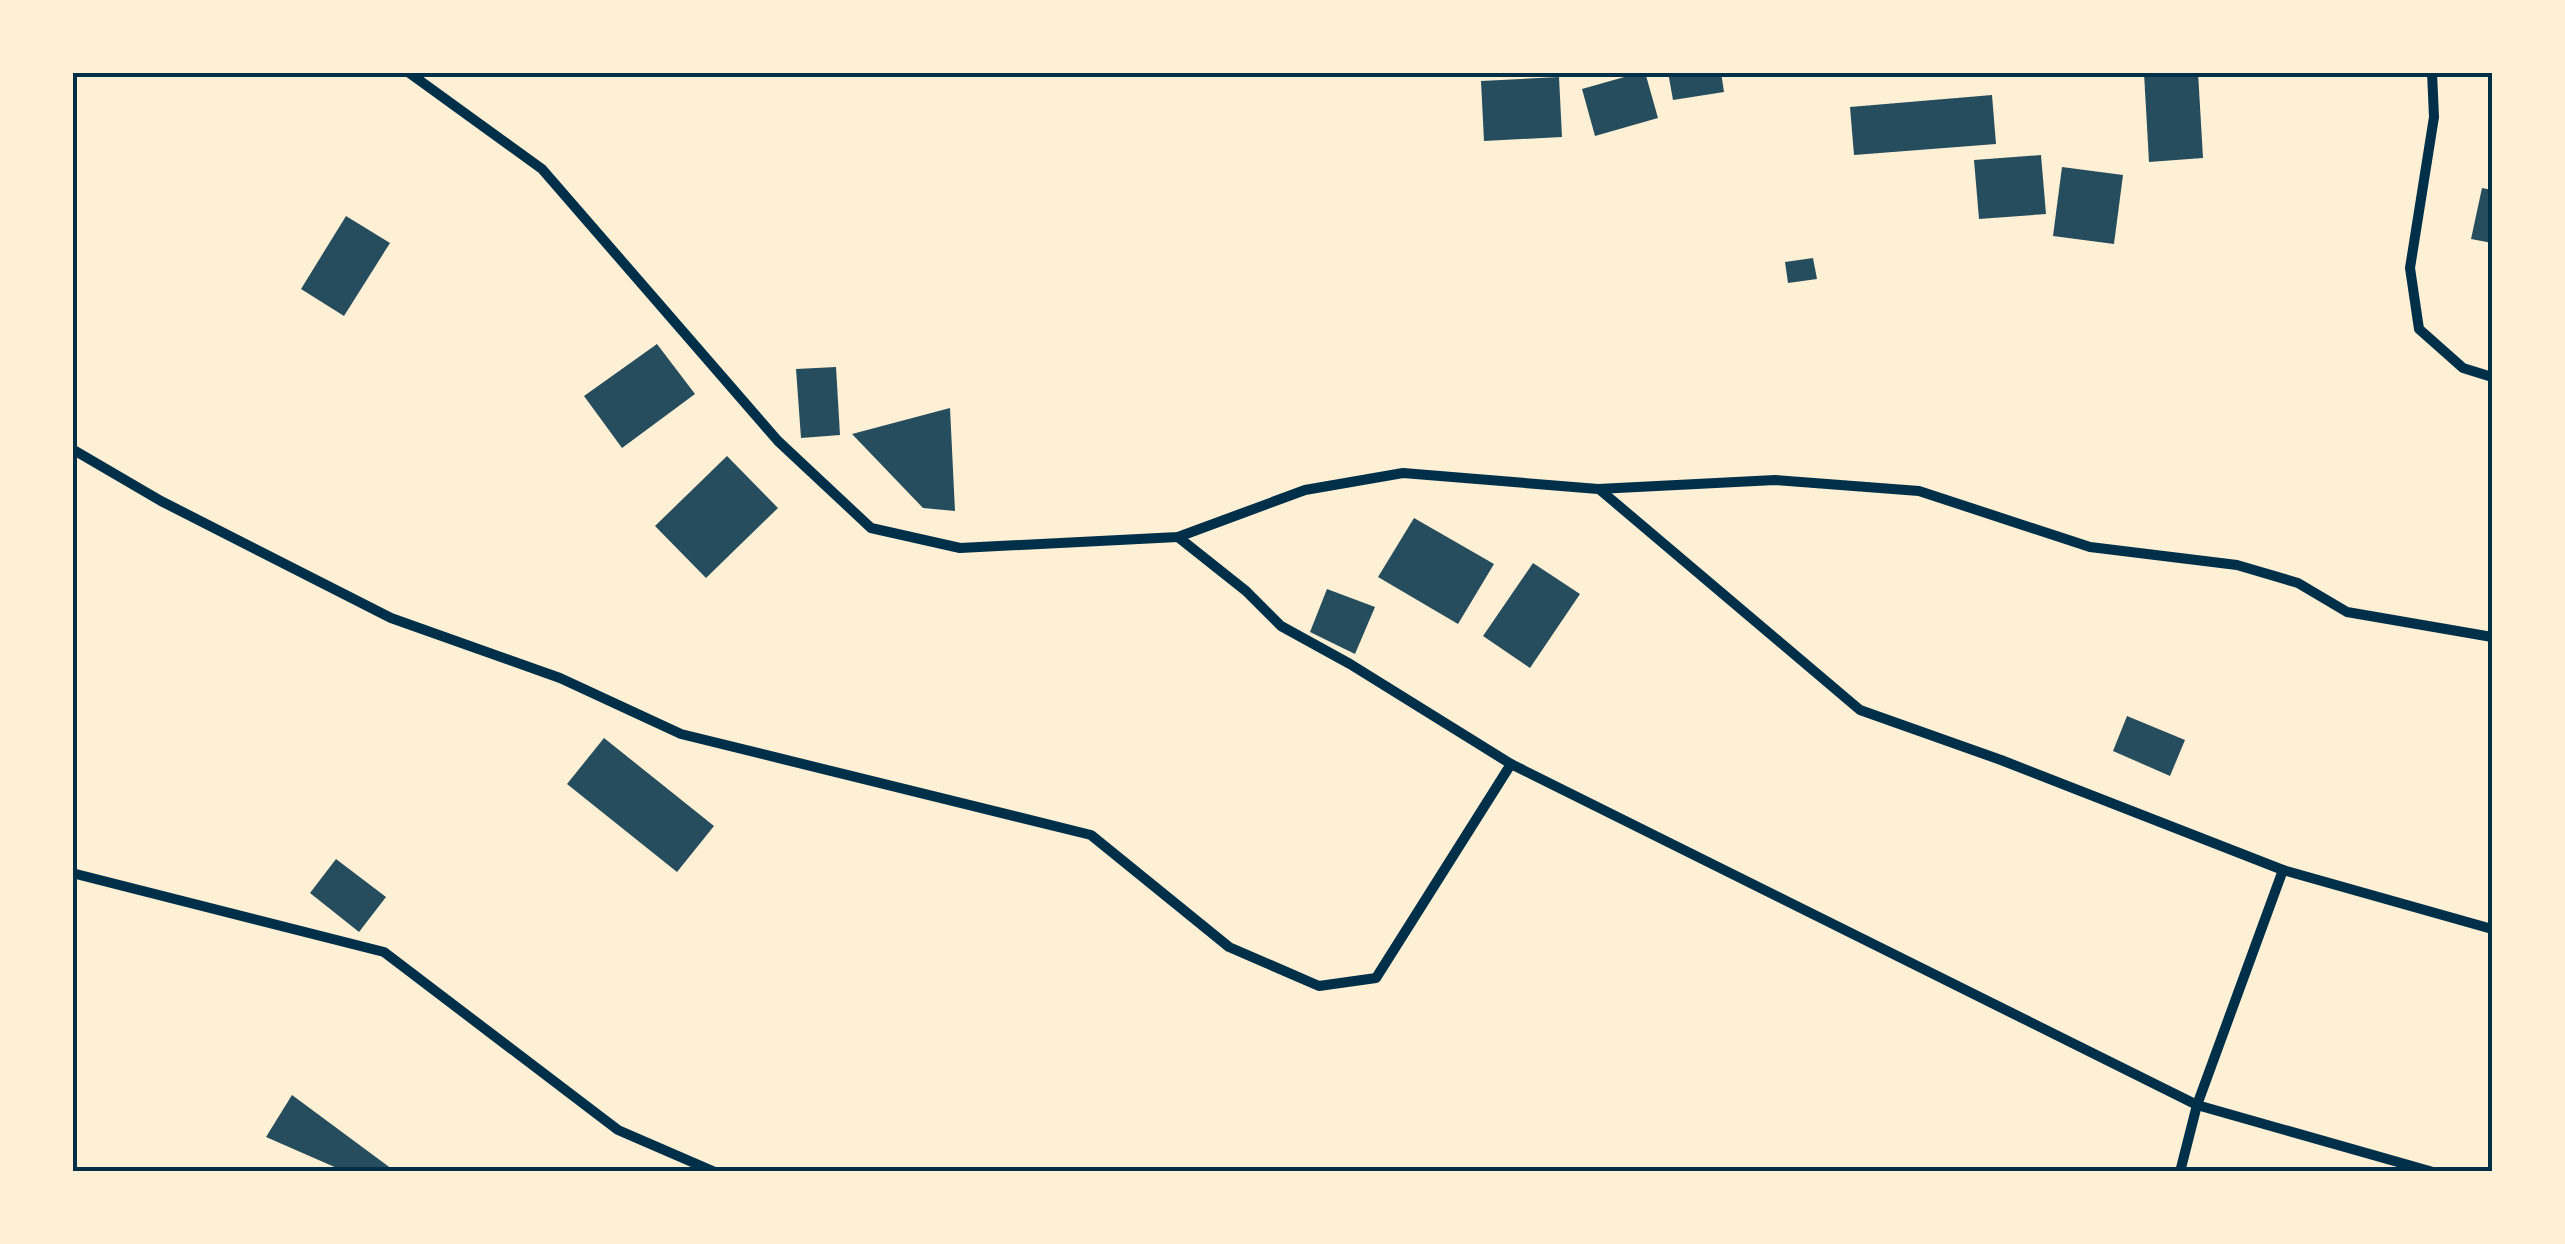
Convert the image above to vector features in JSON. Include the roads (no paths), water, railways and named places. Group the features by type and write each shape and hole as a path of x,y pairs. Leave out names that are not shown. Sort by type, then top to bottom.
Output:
{"street":[{"path":"408,72 542,170 778,441 871,528 960,548 1178,537 1305,490 1403,474 1598,488 1775,480 1919,491 2090,547 2236,564 2298,582 2347,612 2492,637"},
{"path":"2432,72 2434,117 2410,268 2419,329 2463,368 2492,377"},
{"path":"72,449 160,501 391,618 560,678 682,734 1091,836 1229,948 1320,986 1376,978 1511,764"},
{"path":"1598,488 1860,710 2002,760 2283,870 2492,930"},
{"path":"1178,537 1246,590 1281,626 1511,764 2197,1105 2434,1172"},
{"path":"2180,1172 2197,1105 2283,870"},
{"path":"72,874 384,952 618,1130 715,1172"}]}
